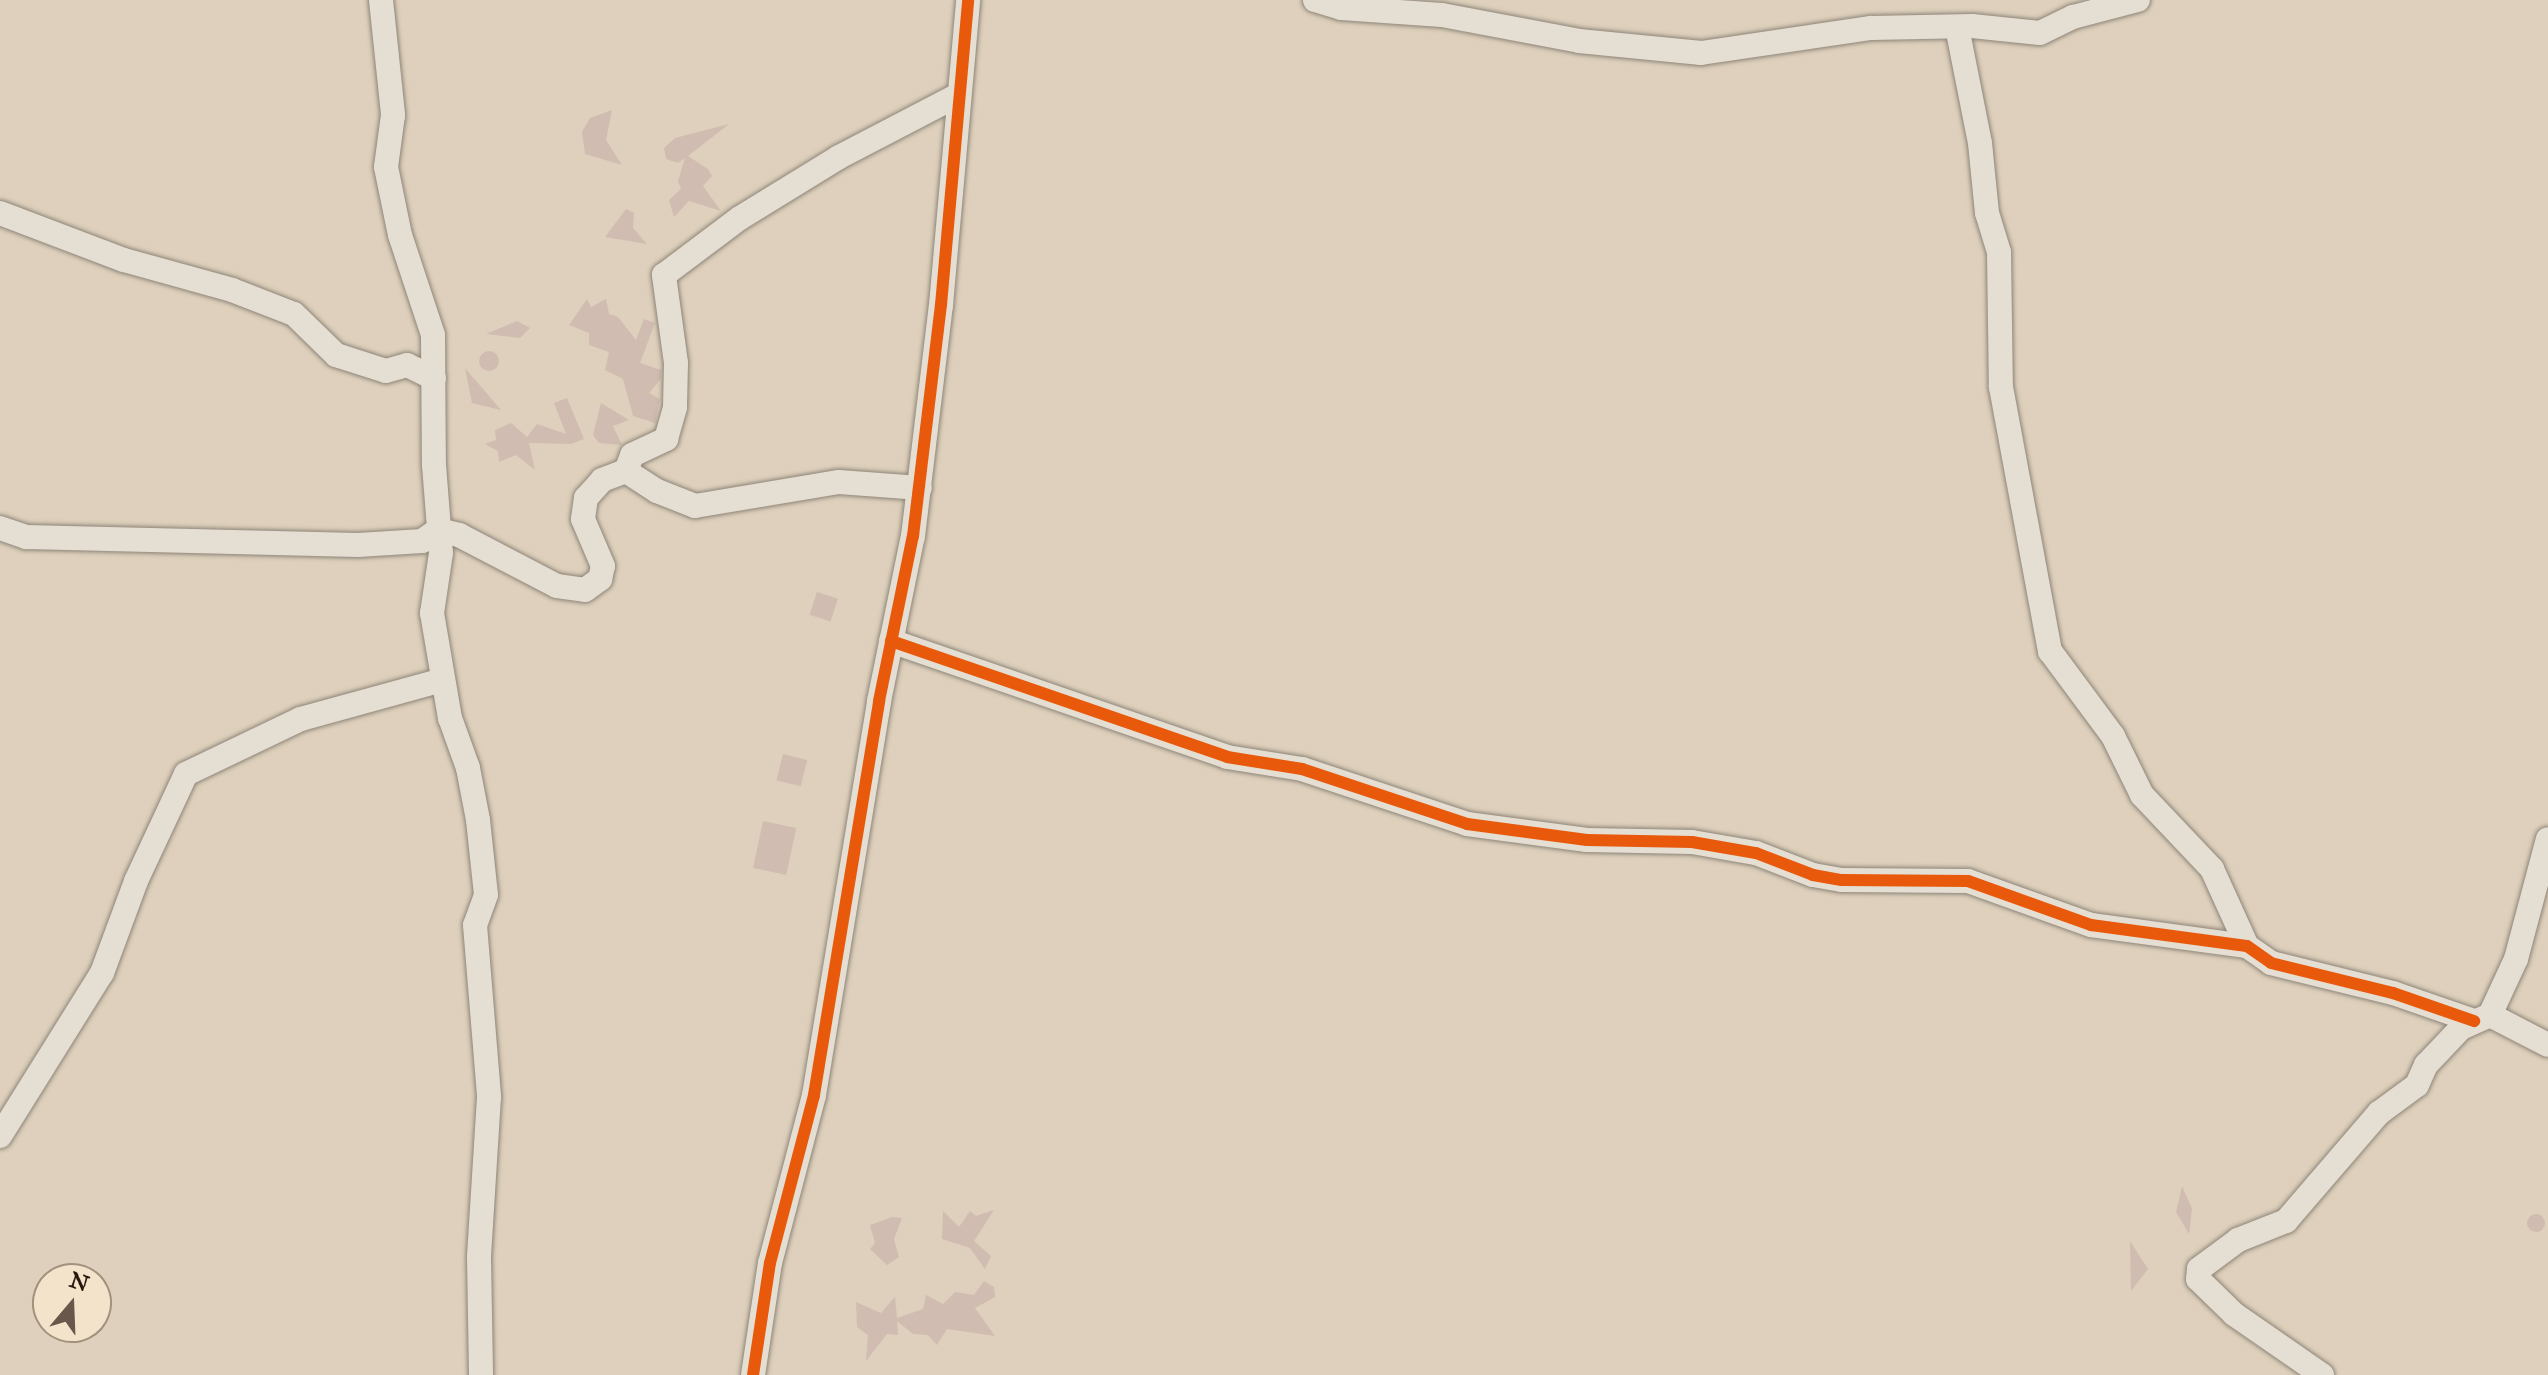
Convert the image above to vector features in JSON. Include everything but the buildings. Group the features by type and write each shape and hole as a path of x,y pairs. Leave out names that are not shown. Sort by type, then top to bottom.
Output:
{"street":[{"path":"381,0 393,115 386,167 400,235 433,335 441,553 432,613 443,680 471,781 486,895 475,925 489,1097 479,1258 481,1375"},
{"path":"753,1375 770,1263 814,1095 920,488 968,0"},
{"path":"1315,0 1341,8 1442,15 1579,41 1701,53 1827,32 1957,27 2040,33 2073,17 2138,0"},
{"path":"1957,27 2001,270 2001,387 2050,651 2113,736 2142,795 2212,869 2247,946"},
{"path":"626,471 632,455 666,439 675,407 676,363 664,275 740,218 839,157 958,95"},
{"path":"0,213 294,314 336,355 386,371 407,365 434,378"},
{"path":"0,528 26,537 358,545 422,541 438,530 459,535 557,586 585,590 600,579 603,566 583,519 586,498 602,480 626,471 695,506 839,482 920,488"},
{"path":"891,641 1227,757 1302,769 1467,824 1587,840 1692,842 1756,853 1813,875 1842,880 1968,881 2091,925 2247,946 2285,967 2482,1018 2548,1045"},
{"path":"0,1136 102,973 136,881 186,774 301,719 443,680"},
{"path":"2322,1375 2234,1314 2198,1279 2199,1269 2238,1240 2265,1233 2295,1214 2379,1113 2402,1100 2426,1065 2482,1018 2516,959 2548,839"}],"cycle path":[{"path":"753,1375 770,1263 814,1095 879,701 913,536 941,305 968,0"},
{"path":"891,641 1227,757 1302,769 1467,824 1587,840 1692,842 1756,853 1813,875 1842,880 1968,881 2091,925 2247,946 2271,963 2393,993 2474,1021"}]}
